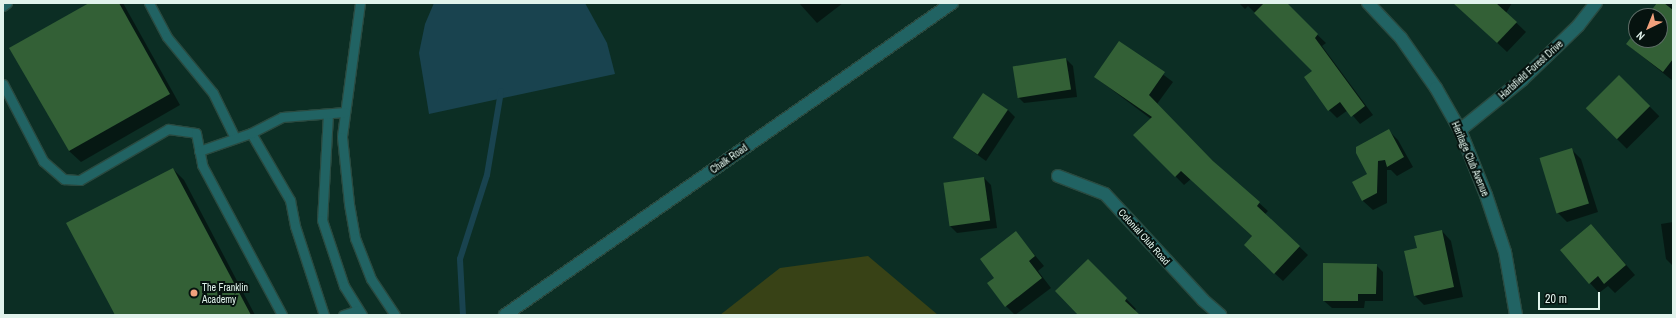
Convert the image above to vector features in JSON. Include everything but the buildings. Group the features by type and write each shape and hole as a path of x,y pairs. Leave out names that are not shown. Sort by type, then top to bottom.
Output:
{"street":[{"name":"Chalk Road","path":"506,315 952,3"},
{"name":"Heritage Club Avenue","path":"1368,3 1401,38 1436,88 1460,130 1486,195 1505,252 1516,315"},
{"name":"Hartsfield Forest Drive","path":"1460,130 1522,80 1578,26 1596,3"},
{"name":"Colonial Club Road","path":"1058,176 1105,194 1203,300 1220,315"}],"lane":[{"path":"3,6 7,3"},
{"path":"149,3 168,38 213,94 235,138"},
{"path":"360,3 342,137 355,238 371,279 395,315"},
{"path":"3,84 43,161 64,179 80,180 168,129 196,133 202,165 282,315"},
{"path":"199,151 251,133 282,117 346,112"},
{"path":"328,114 322,220 344,286 360,313 343,315"},
{"path":"251,133 290,200 295,226 324,315"}],"green space":[{"path":"868,256 938,315 720,315 780,268"}],"water":[{"path":"434,3 585,3 607,43 615,74 429,114 419,53 425,24"}],"waterway":[{"path":"463,315 460,259 487,175 501,91"}],"place":[{"name":"The Franklin Academy","path":"194,293"}]}
